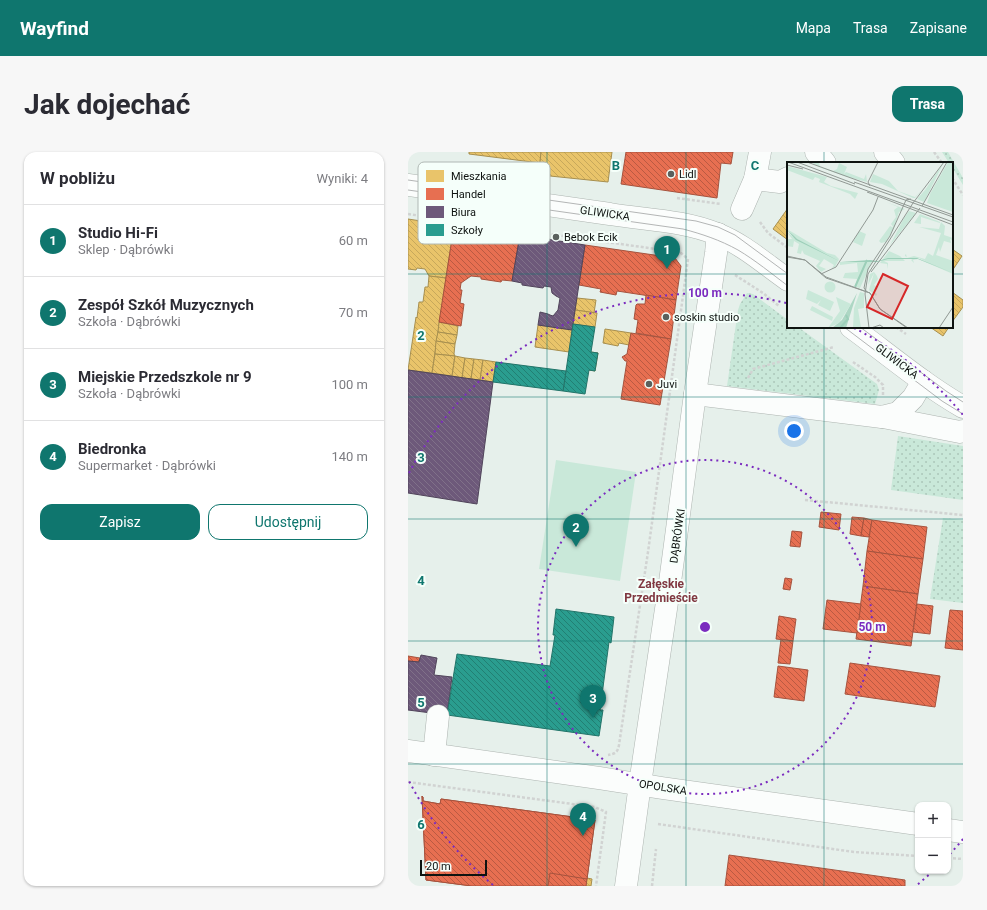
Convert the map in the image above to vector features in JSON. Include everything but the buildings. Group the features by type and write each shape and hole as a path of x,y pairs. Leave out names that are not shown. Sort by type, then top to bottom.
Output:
{"street":[{"path":"742,209 755,179 760,152"},
{"path":"886,152 893,162"},
{"path":"755,179 780,182 787,178"},
{"name":"GLIWICKA","path":"408,185 418,186"},
{"name":"GLIWICKA","path":"550,206 672,222 697,227 718,234 736,243 787,279"},
{"name":"DĄBRÓWKI","path":"626,886 718,234"},
{"name":"GLIWICKA","path":"852,328 923,381 963,407"},
{"name":"GLIWICKA","path":"882,407 898,414 914,398 923,381"},
{"name":"GLIWICKA","path":"695,394 882,407 960,432 963,431"},
{"path":"434,755 438,716"},
{"name":"OPOLSKA","path":"408,751 915,824"},
{"path":"951,830 963,832"}],"path":[{"path":"934,152 941,162"},
{"path":"953,180 963,195"},
{"path":"408,214 418,215"},
{"path":"550,234 681,253 688,259 648,552 619,745 618,750 613,755 602,755"},
{"path":"732,274 779,306"},
{"path":"897,328 906,334"},
{"path":"747,380 754,370 834,347"},
{"path":"853,362 875,377 883,385 882,407"},
{"path":"804,500 963,515"},
{"path":"408,782 595,807 606,812 596,886"},
{"path":"657,831 658,820"},
{"path":"658,824 854,852 915,856"},
{"path":"652,886 656,847"},
{"path":"951,858 963,859"}],"green space":[{"path":"942,152 948,152 963,178 963,185 953,169 953,162 948,162"},
{"path":"747,293 753,294 787,319 787,328 799,328 877,384 879,390 875,404 727,386 740,304"},
{"path":"898,436 963,446 963,500 891,490"},
{"path":"556,460 636,472 620,581 539,569"},
{"path":"943,518 963,520 963,603 930,599"}],"tram line":[{"path":"408,180 418,181"},
{"path":"408,190 418,191"},
{"path":"550,200 696,221 718,227 735,235 787,273"},
{"path":"550,210 683,229 697,233 738,250 787,285"},
{"path":"845,328 942,401 963,414"},
{"path":"861,328 963,402"}],"place":[{"name":"Lidl","path":"671,174"},
{"name":"Bebok Ecik","path":"556,237"},
{"name":"Studio Hi-Fi","path":"667,269"},
{"name":"soskin studio","path":"666,317"},
{"name":"Juvi","path":"649,384"},
{"name":"Zespół Szkół Muzycznych","path":"576,547"},
{"name":"Miejskie Przedszkole nr 9","path":"593,718"},
{"name":"Biedronka","path":"583,836"}],"district":[{"name":"Załęskie Przedmieście","path":"661,591"}]}
